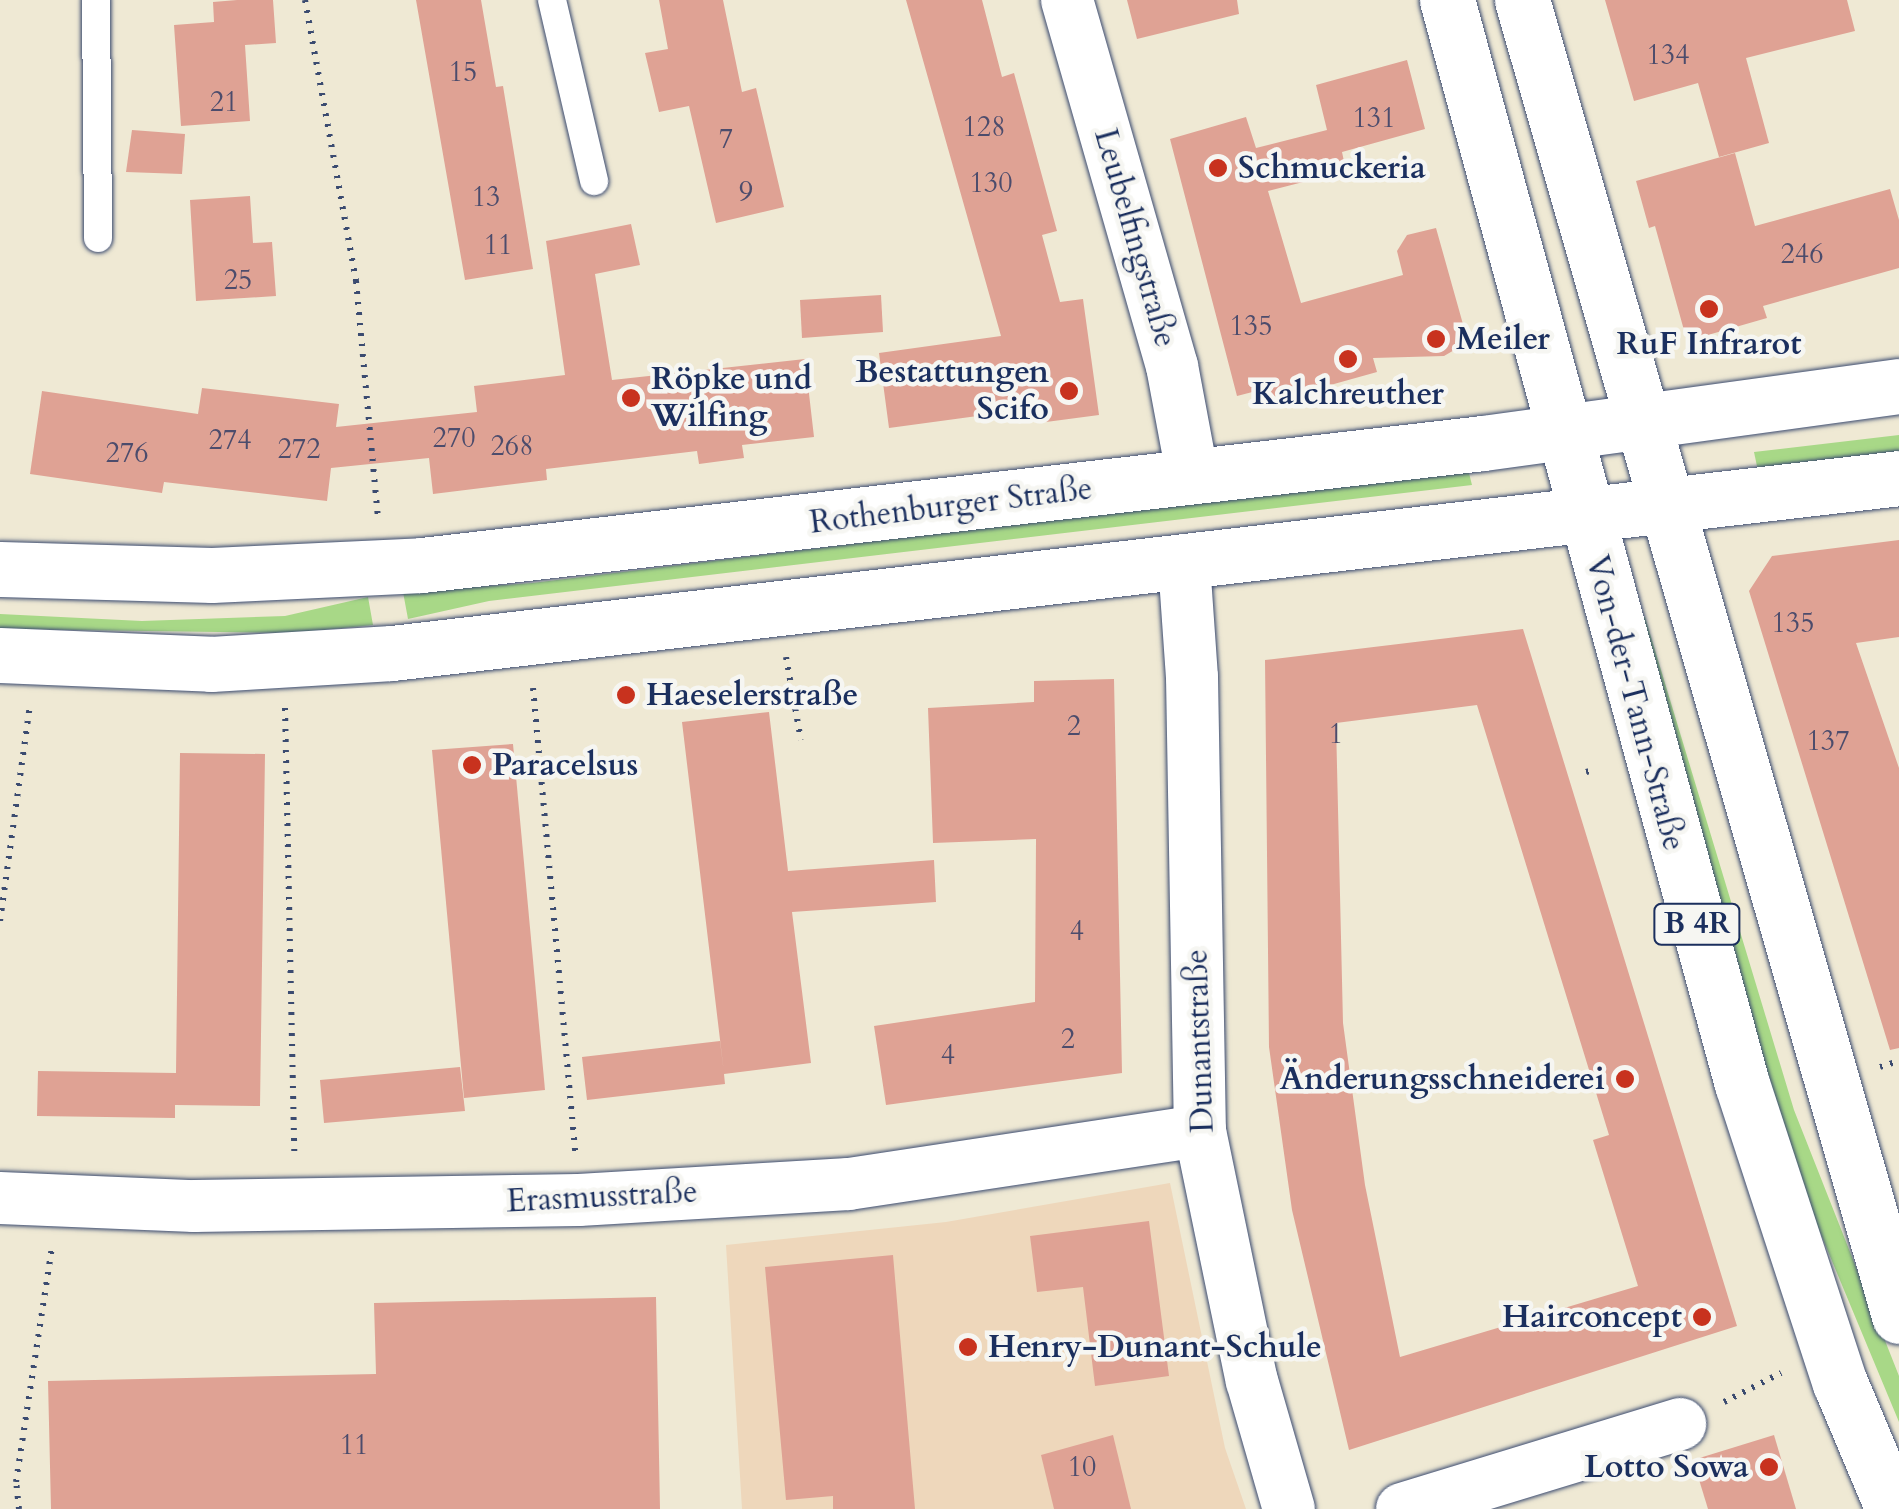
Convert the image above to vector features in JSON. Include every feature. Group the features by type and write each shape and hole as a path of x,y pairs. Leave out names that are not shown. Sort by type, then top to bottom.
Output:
{"main road":[{"name":"Von-der-Tann-Straße","path":"1447,0 1584,516 1758,1136 1840,1383 1894,1509"},
{"name":"B 4R","path":"1522,0 1899,1316"},
{"name":"Rothenburger Straße","path":"0,569 212,575 385,568 1193,478 1899,386"},
{"path":"18,656 284,662 529,639 1899,478"}],"street":[{"name":"Leubelfingstraße","path":"1067,0 1172,366 1193,478"},
{"name":"Dunantstraße","path":"1184,563 1192,677 1200,1131 1252,1381 1288,1509"},
{"name":"Erasmusstraße","path":"0,1198 295,1206 579,1200 849,1184 1200,1131"},
{"path":"1402,1509 1680,1424"}],"lane":[{"path":"96,0 98,238"},
{"path":"552,0 594,181"}],"path":[{"path":"306,0 356,280 385,568"},
{"path":"777,610 801,740"},
{"path":"529,639 579,1200"},
{"path":"0,921 18,656"},
{"path":"284,662 295,1206"},
{"path":"1874,1069 1899,1061"},
{"path":"19,1509 16,1482 32,1355 61,1202"},
{"path":"1680,1424 1781,1373"}],"shaded area":[{"name":"Henry-Dunant-Schule","path":"1170,1183 1225,1448 1246,1509 742,1509 726,1245 946,1222"}],"green space":[{"path":"1899,435 1899,455 1758,471 1754,452"},
{"path":"1468,469 1472,485 489,601 408,619 403,592 532,583"},
{"path":"368,597 373,625 294,633 0,629 0,614 142,621 285,616"},
{"path":"1645,617 1794,1110 1899,1376 1899,1422 1792,1165 1636,618"}],"building":[{"path":"273,0 276,43 245,45 250,121 181,126 174,25 214,22 213,2"},
{"path":"416,0 481,0 496,87 503,86 533,269 465,280"},
{"path":"659,0 723,0 742,92 756,88 784,207 716,223 689,106 659,112 645,53 668,49"},
{"path":"906,0 982,0 1002,77 1014,73 1057,231 1042,235 1060,302 1083,299 1099,415 1046,422 1044,407 889,428 879,353 1001,336"},
{"path":"1127,0 1237,0 1239,14 1137,39"},
{"path":"1605,0 1847,0 1855,31 1746,58 1769,143 1719,157 1698,83 1634,101"},
{"path":"1407,60 1425,129 1342,152 1346,171 1268,191 1301,303 1403,275 1397,251 1407,235 1436,228 1468,342 1444,356 1373,358 1377,372 1334,384 1267,398 1264,389 1237,396 1170,139 1246,117 1256,148 1327,130 1316,85"},
{"path":"132,130 185,134 182,174 126,172"},
{"path":"1735,153 1755,226 1890,189 1899,220 1899,268 1763,306 1767,318 1687,341 1655,226 1649,228 1636,181"},
{"path":"250,196 253,243 272,242 276,296 196,301 190,200"},
{"path":"631,224 640,265 595,274 612,380 805,359 814,437 742,445 744,458 699,464 697,451 546,469 547,480 433,494 429,458 331,468 327,501 164,482 162,493 30,474 42,391 198,414 202,388 339,404 336,427 477,412 474,386 565,375 546,241"},
{"path":"881,295 883,332 802,338 800,300"},
{"path":"1899,540 1899,637 1856,643 1899,768 1899,1048 1890,1050 1749,591 1772,556"},
{"path":"1523,629 1737,1326 1349,1450 1292,1210 1269,1047 1265,660","holes":["1477,705 1609,1135 1593,1140 1638,1286 1400,1357 1365,1185 1343,1023 1336,723"]},
{"path":"1114,679 1122,1073 886,1105 874,1026 1035,1002 1036,839 933,843 928,708 1034,702 1034,681"},
{"path":"769,712 788,871 934,860 936,902 792,912 811,1063 724,1074 725,1084 587,1100 582,1057 720,1041 724,1073 682,722"},
{"path":"513,744 545,1090 464,1098 432,750"},
{"path":"180,753 265,754 260,1106 175,1105 175,1118 37,1116 38,1071 176,1073"},
{"path":"460,1067 465,1111 324,1123 320,1080"},
{"path":"1149,1221 1169,1376 1095,1386 1083,1287 1037,1292 1030,1236"},
{"path":"893,1255 915,1509 833,1509 833,1496 786,1500 765,1267"},
{"path":"656,1297 660,1509 51,1509 48,1381 376,1374 374,1303"},
{"path":"1113,1435 1131,1509 1054,1509 1041,1455"},
{"path":"1774,1435 1796,1509 1708,1509 1693,1460"}],"place":[{"name":"Schmuckeria","path":"1218,168"},
{"name":"RuF Infrarot","path":"1709,309"},
{"name":"Meiler","path":"1436,339"},
{"name":"Kalchreuther","path":"1348,359"},
{"name":"Bestattungen Scifo","path":"1069,391"},
{"name":"Röpke und Wilfing","path":"631,398"},
{"name":"Haeselerstraße","path":"626,695"},
{"name":"Paracelsus","path":"472,765"},
{"name":"Änderungsschneiderei","path":"1625,1079"},
{"name":"Hairconcept","path":"1702,1317"},
{"name":"Henry-Dunant-Schule","path":"968,1347"},
{"name":"Lotto Sowa","path":"1769,1467"}]}
